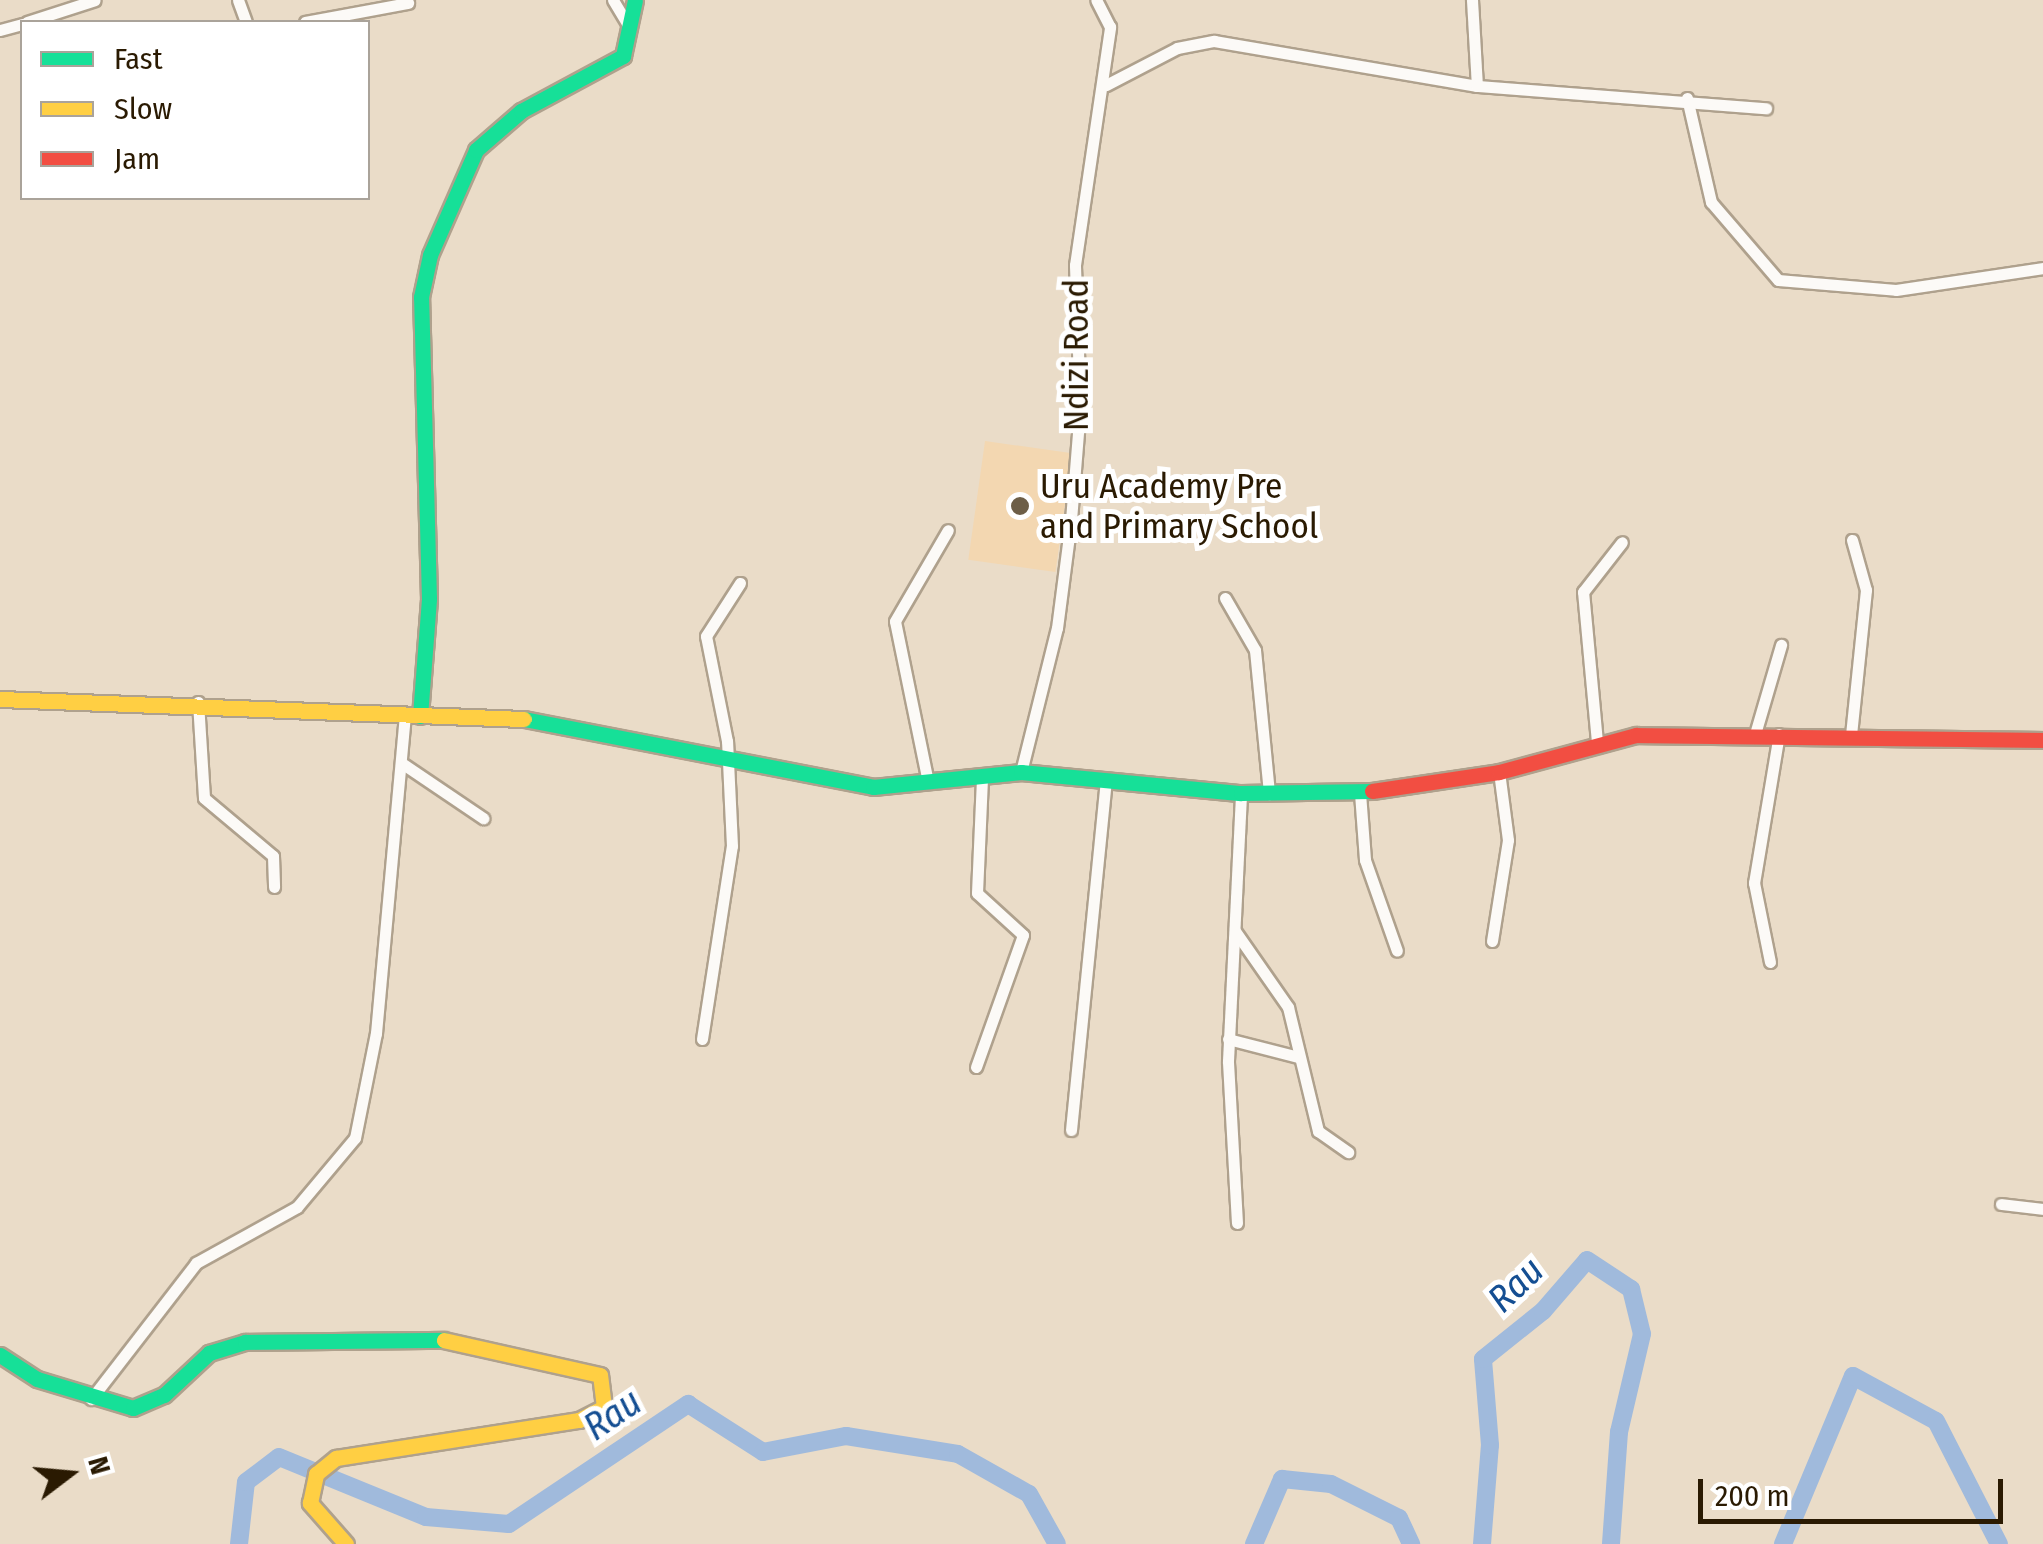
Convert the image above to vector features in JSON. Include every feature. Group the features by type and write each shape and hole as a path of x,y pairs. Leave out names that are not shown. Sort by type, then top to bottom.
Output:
{"street":[{"path":"34,20 95,0"},
{"path":"612,0 630,28"},
{"path":"90,1399 196,1263 298,1207 355,1138 376,1033 402,764 429,599 421,297 430,255 461,174 492,131 613,64 630,28 635,0"},
{"name":"Ndizi Road","path":"1021,772 1063,591 1080,409 1077,234 1106,85 1110,27 1096,0"},
{"path":"1472,0 1477,86"},
{"path":"315,20 408,3"},
{"path":"1106,85 1177,48 1214,41 1477,86 1687,98 1766,108"},
{"path":"1687,98 1711,202 1778,280 1896,290 2043,268"},
{"path":"928,782 895,621 948,530"},
{"path":"1852,540 1866,590 1852,735"},
{"path":"1597,742 1583,592 1622,542"},
{"path":"702,1039 728,902 730,762 706,636 740,583"},
{"path":"1225,598 1254,650 1269,794"},
{"path":"1755,734 1781,644"},
{"path":"0,699 198,702 538,720 730,762 872,787 982,779 1021,772 1241,794 1360,792 1499,772 1597,742 1755,734 2043,740"},
{"path":"198,702 204,798 273,856 274,887"},
{"path":"1770,962 1754,883 1779,734"},
{"path":"402,764 482,818"},
{"path":"1492,942 1508,840 1499,772"},
{"path":"976,1067 1023,935 978,893 982,779"},
{"path":"1071,1130 1106,780"},
{"path":"1360,792 1365,860 1397,951"},
{"path":"1237,1224 1228,1039 1241,794"},
{"path":"1235,931 1288,1007 1318,1131 1348,1152"},
{"path":"1228,1039 1298,1057"},
{"path":"2001,1204 2043,1209"},
{"path":"0,1355 90,1399 143,1408 209,1353 245,1342 345,1348 437,1338 600,1375 604,1407 579,1420 336,1458 316,1474 310,1504 346,1544"}],"shaded area":[{"name":"Uru Academy Pre and Primary School","path":"985,441 1072,453 1055,572 968,560"}],"waterway":[{"name":"Rau","path":"1482,1544 1490,1445 1483,1359 1543,1311 1587,1260 1631,1289 1642,1334 1619,1432 1611,1544"},
{"name":"Rau","path":"1783,1544 1853,1376 1936,1421 1999,1544"},
{"name":"Rau","path":"239,1544 246,1482 279,1457 426,1517 509,1524 688,1404 763,1452 846,1436 958,1454 1029,1494 1057,1544"},
{"name":"Rau","path":"1254,1544 1282,1479 1331,1484 1399,1518 1411,1544"}],"traffic: fast":[{"path":"420,716 429,599 421,297 430,255 476,150 521,111 623,56 635,0"},
{"path":"524,719 873,787 1021,772 1241,793 1372,791"},
{"path":"0,1355 37,1379 133,1408 164,1395 209,1353 245,1342 444,1340"}],"traffic: slow":[{"path":"0,699 524,719"},
{"path":"346,1544 310,1503 316,1474 336,1458 579,1420 604,1407 600,1375 444,1340"}],"traffic: jam":[{"path":"1372,791 1499,772 1636,735 2043,740"}],"place":[{"name":"Uru Academy Pre and Primary School","path":"1020,506"}]}
